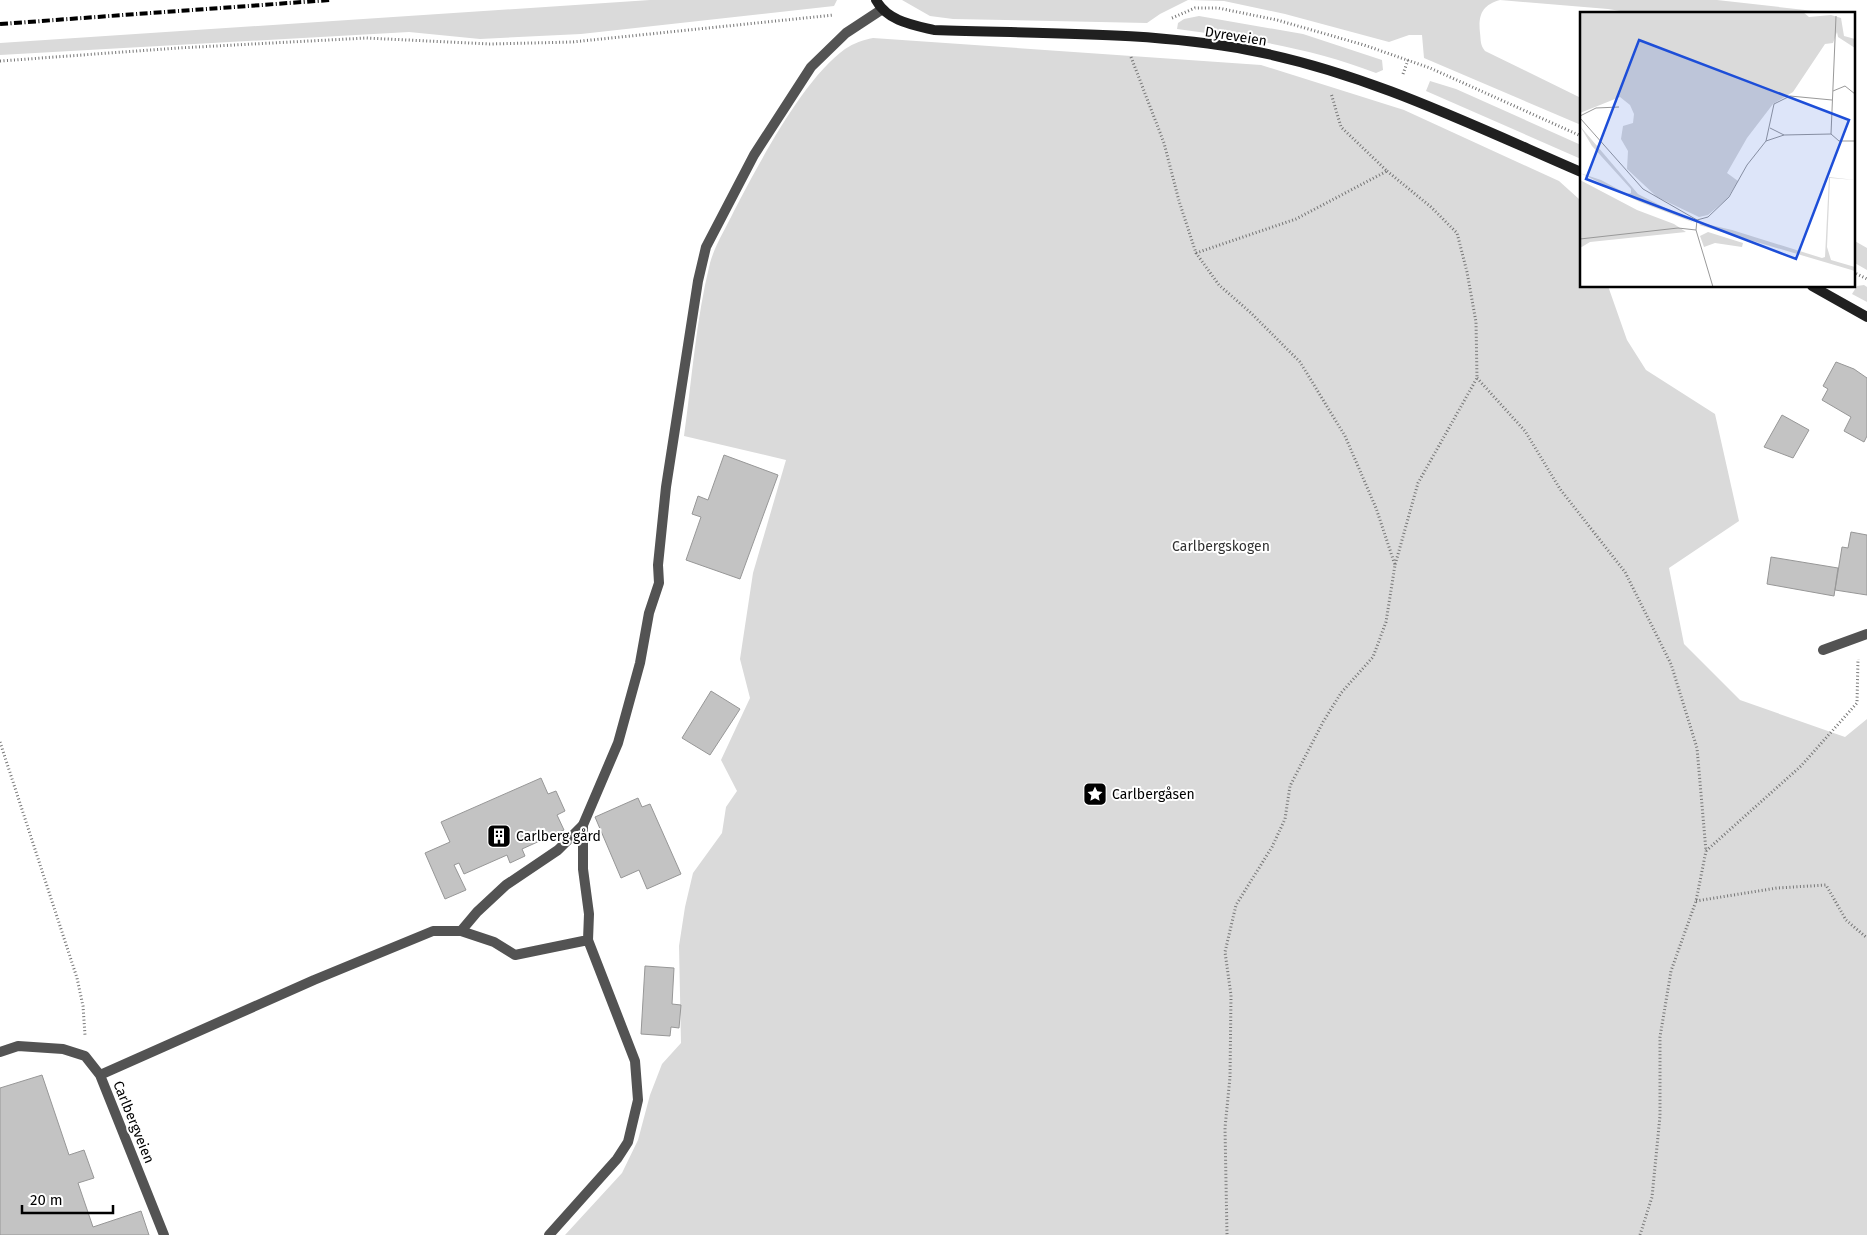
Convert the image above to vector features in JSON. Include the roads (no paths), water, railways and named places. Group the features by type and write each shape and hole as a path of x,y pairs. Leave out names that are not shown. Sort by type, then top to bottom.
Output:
{"main road":[{"path":"876,0 881,10"},
{"name":"Dyreveien","path":"881,10 906,24 934,30 1173,41 1247,50 1324,68 1431,106 1580,172"},
{"path":"1816,288 1867,317"}],"street":[{"path":"461,931 477,912 506,885 558,850 583,825 618,743 640,663 649,613 659,583 658,564 666,487 698,281 706,247 754,155 811,67 846,33 881,10"},
{"path":"1823,650 1863,637"},
{"path":"549,1235 617,1159 628,1142 638,1100 635,1061 588,940 589,914 583,869 583,825"},
{"path":"100,1074 314,980 433,932 461,931 494,942 515,954 588,940"},
{"name":"Carlbergveien","path":"0,1052 18,1046 63,1049 85,1056 100,1074 164,1235"}],"railway":[{"path":"0,24 330,0"}],"place":[{"name":"Carlbergåsen","path":"1095,794"},
{"name":"Carlberg gård","path":"499,836"}],"park label":[{"name":"Carlbergskogen","path":"1221,546"}]}
